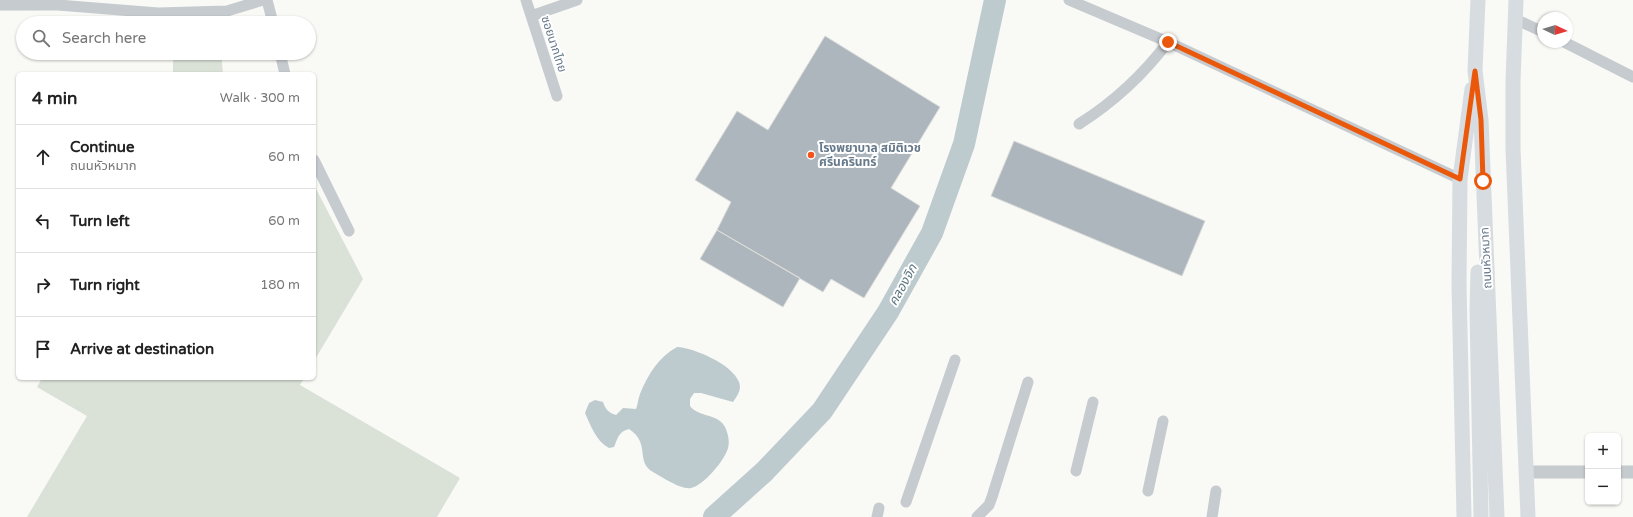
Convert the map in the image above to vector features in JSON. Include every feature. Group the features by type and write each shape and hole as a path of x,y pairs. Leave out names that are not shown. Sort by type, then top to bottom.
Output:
{"main road":[{"name":"ถนนหัวหมาก","path":"1478,0 1475,71 1481,120 1497,517"},
{"path":"1516,0 1513,82 1515,209 1525,412 1528,517"},
{"path":"1464,517 1459,284 1460,179 1475,71"},
{"path":"1482,517 1477,311 1479,249 1484,216"}],"street":[{"path":"0,5 58,3 165,13 227,12 263,0"},
{"path":"267,0 271,16"},
{"name":"ซอยนากไทย","path":"526,0 557,96"},
{"path":"531,16 577,0"},
{"path":"1069,0 1168,42 1460,179"},
{"path":"1515,19 1537,29"},
{"path":"1079,124 1100,111 1142,74 1168,42"},
{"path":"1573,47 1633,77"},
{"path":"281,60 284,72"},
{"path":"316,164 349,231"},
{"path":"906,502 954,360"},
{"path":"977,517 989,505 1028,382"},
{"path":"1076,471 1093,402"},
{"path":"1148,491 1163,422"},
{"path":"1526,472 1585,472"},
{"path":"1621,472 1633,472"},
{"path":"1212,517 1216,491"}],"shaded area":[{"path":"173,60 222,60 223,72 173,72"},
{"path":"316,189 363,279 316,358"},
{"path":"677,347 693,350 721,363 735,375 740,385 739,393 733,402 701,393 694,393 690,399 690,406 694,410 722,423 727,432 729,443 723,459 713,472 701,483 691,488 682,487 666,480 648,468 643,458 640,440 636,434 629,429 620,434 614,447 609,448 604,445 594,433 585,413 589,403 595,400 603,402 607,410 616,415 623,408 636,409 640,394 650,373 659,361"},
{"path":"41,380 303,380 300,385 460,478 437,517 27,517 87,416 37,387"}],"building":[{"name":"โรงพยาบาล สมิติเวช ศรีนครินทร์","path":"825,36 940,107 891,188 920,206 864,298 831,279 823,292 717,230 731,202 695,180 737,111 768,130"},
{"path":"1014,141 1205,221 1182,276 991,196"},
{"path":"717,230 800,278 783,307 700,259"}],"waterway":[{"name":"คลองจิก","path":"714,517 764,472 822,411 888,312 932,233 964,144 995,0"}],"place":[{"name":"โรงพยาบาล สมิติเวช ศรีนครินทร์","path":"811,155"}],"route":[{"path":"1168,42 1460,179 1465,131 1475,71 1481,120 1483,181"}]}
